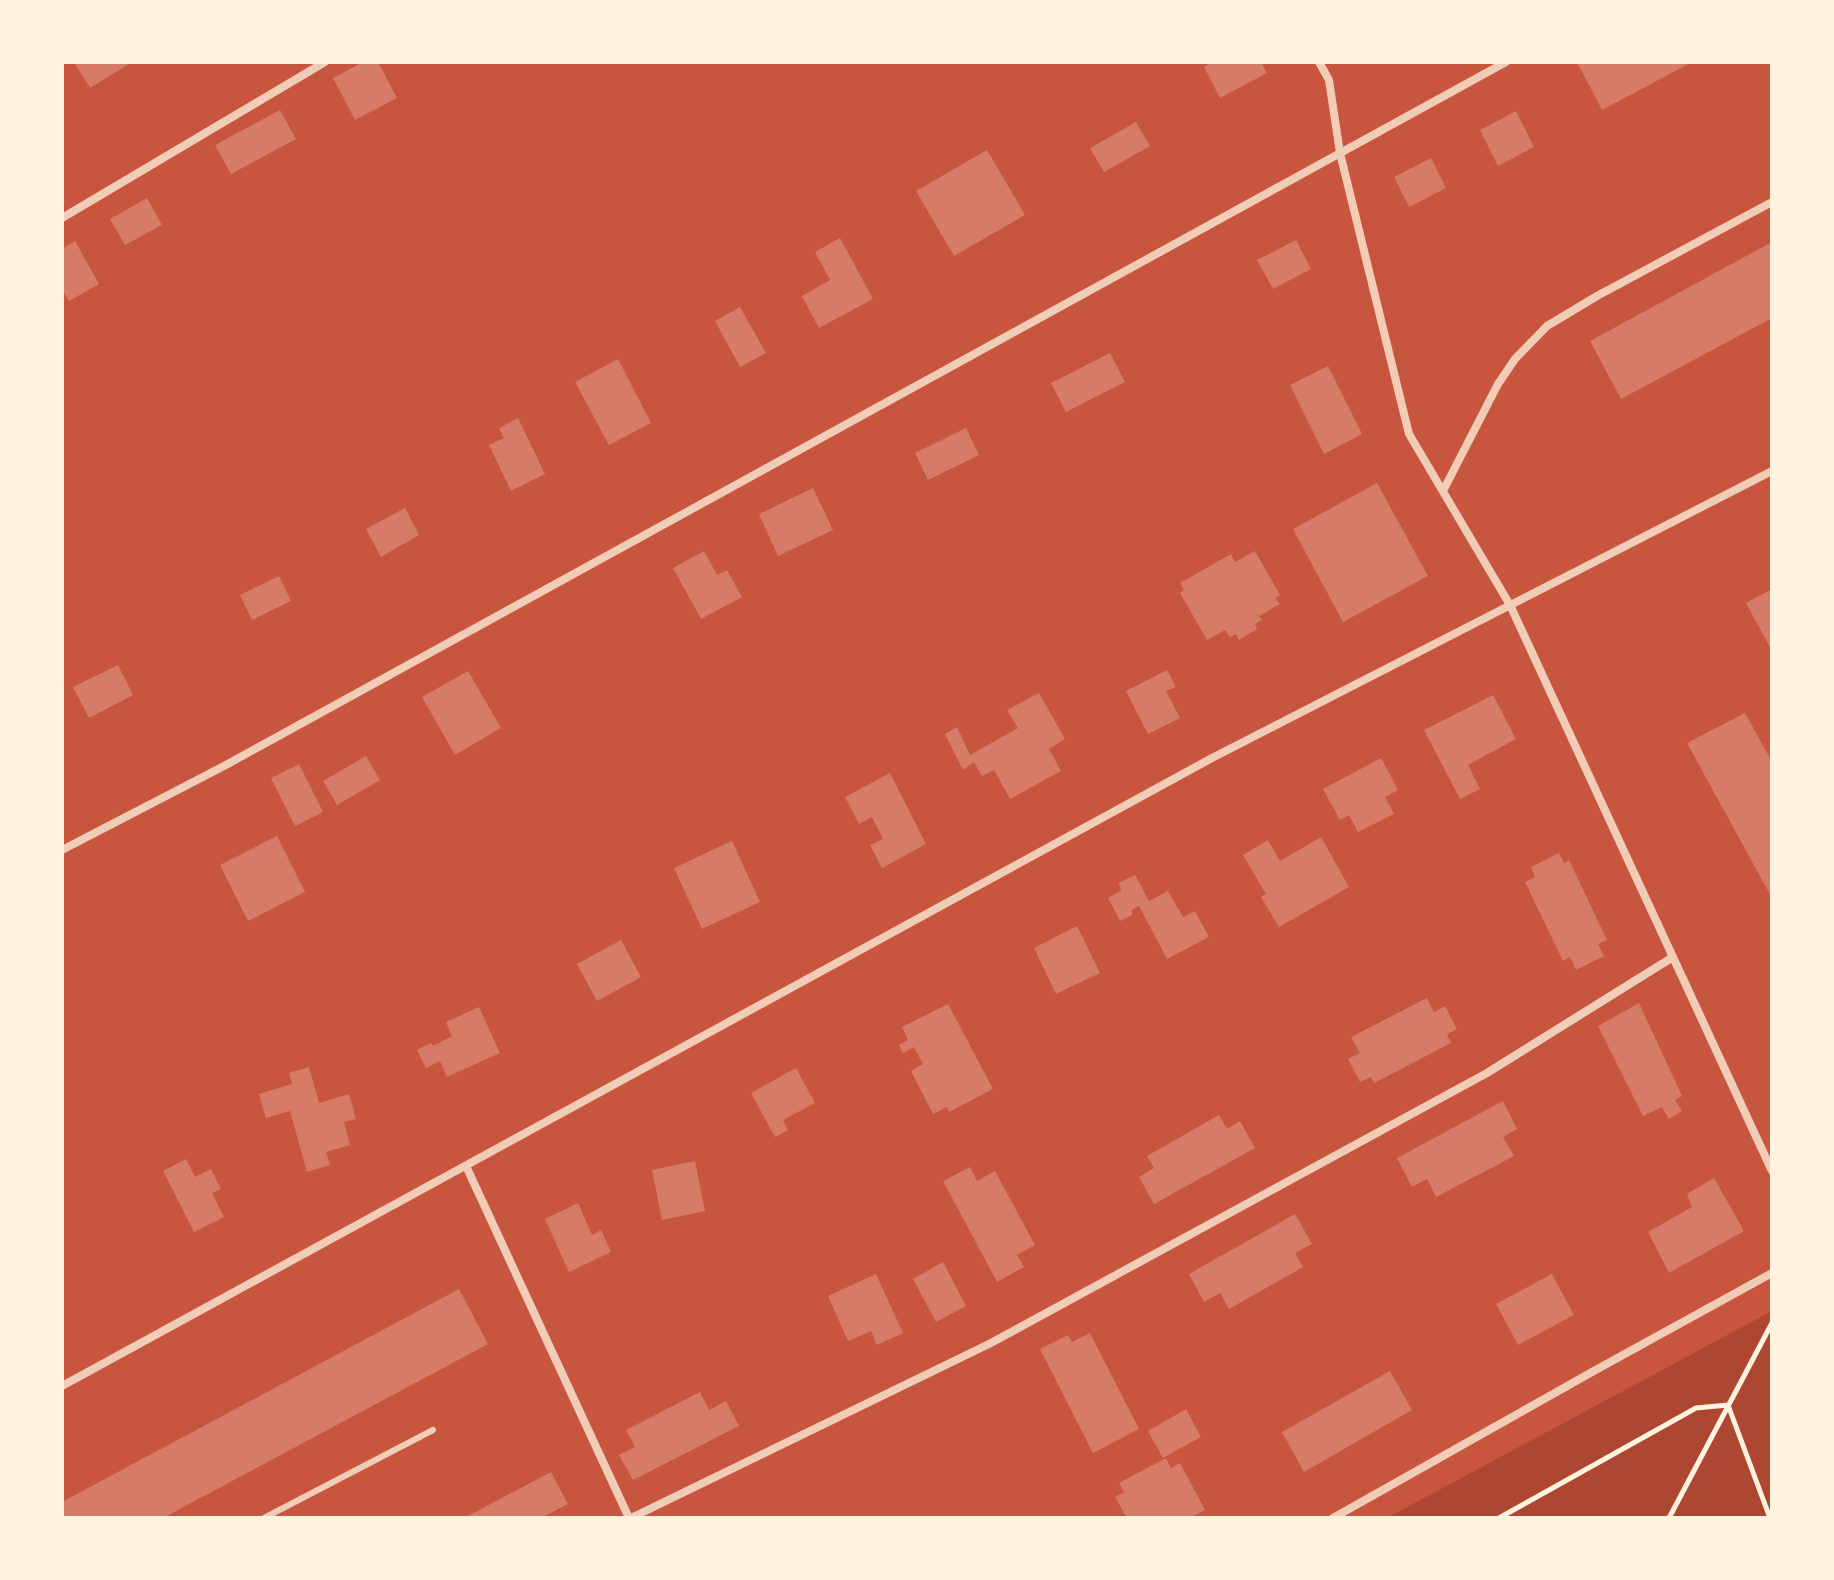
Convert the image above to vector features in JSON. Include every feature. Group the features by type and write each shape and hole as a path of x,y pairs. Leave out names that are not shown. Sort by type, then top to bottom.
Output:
{"street":[{"path":"62,218 325,62"},
{"path":"1319,62 1329,80 1340,153 1409,434 1510,605 1772,1171"},
{"path":"62,850 224,766 1506,62"},
{"path":"1443,491 1498,384 1515,359 1547,326 1772,202"},
{"path":"62,1386 1212,758 1772,471"},
{"path":"466,1166 630,1518 1005,1336 1487,1073 1673,957"},
{"path":"1333,1518 1772,1273"}],"lane":[{"path":"264,1518 433,1430"}],"path":[{"path":"1669,1518 1772,1323"},
{"path":"1499,1518 1696,1408 1728,1405"},
{"path":"1728,1405 1770,1518"}],"shaded area":[{"path":"1772,1311 1772,1518 1387,1518"}],"building":[{"path":"74,62 132,62 90,88"},
{"path":"363,62 378,62 397,98 355,120 333,78"},
{"path":"1213,62 1261,62 1267,73 1220,98 1204,67"},
{"path":"1577,62 1692,62 1602,110"},
{"path":"280,110 296,139 231,174 215,145"},
{"path":"1516,111 1534,147 1498,166 1480,130"},
{"path":"1136,122 1150,146 1104,172 1090,148"},
{"path":"987,150 1025,215 954,256 916,191"},
{"path":"1431,158 1446,188 1409,207 1394,177"},
{"path":"147,198 162,225 125,245 110,219"},
{"path":"840,238 873,299 819,328 802,296 830,280 815,252"},
{"path":"1296,240 1311,269 1273,289 1257,260"},
{"path":"75,241 99,284 69,301 62,289 62,249"},
{"path":"1772,242 1772,318 1621,399 1590,341"},
{"path":"740,307 766,353 740,367 715,321"},
{"path":"1110,353 1125,382 1066,412 1051,383"},
{"path":"618,359 651,423 609,445 575,382"},
{"path":"1328,366 1362,434 1324,454 1290,385"},
{"path":"518,418 545,474 511,491 489,445 504,438 499,428"},
{"path":"966,428 979,455 928,480 915,453"},
{"path":"1377,483 1428,576 1343,622 1293,529"},
{"path":"813,488 833,530 778,556 759,514"},
{"path":"405,508 419,535 381,557 366,529"},
{"path":"704,551 717,575 727,570 742,597 701,619 673,568"},
{"path":"1255,551 1280,595 1275,598 1280,604 1259,616 1262,620 1255,624 1257,629 1239,640 1236,634 1230,637 1225,630 1207,640 1180,593 1184,590 1180,583 1231,554 1235,562"},
{"path":"279,576 291,601 252,620 240,595"},
{"path":"1772,589 1772,651 1746,603"},
{"path":"118,665 133,695 89,718 73,687"},
{"path":"1167,670 1176,687 1166,691 1180,718 1148,734 1126,691"},
{"path":"468,671 501,728 455,755 422,697"},
{"path":"1039,693 1065,739 1049,749 1061,771 1010,799 994,770 982,776 974,762 963,770 945,734 957,727 970,755 1018,728 1007,710"},
{"path":"1493,695 1516,739 1468,765 1480,789 1460,799 1424,730"},
{"path":"1745,713 1772,762 1772,898 1687,743"},
{"path":"366,756 380,780 337,805 323,781"},
{"path":"1381,758 1398,790 1385,797 1394,814 1358,832 1349,815 1340,820 1323,789"},
{"path":"299,764 323,812 295,826 271,778"},
{"path":"890,773 926,844 882,868 870,845 883,839 872,817 859,824 845,797"},
{"path":"277,836 305,892 248,921 220,865"},
{"path":"1321,837 1349,887 1279,927 1261,897 1266,894 1243,855 1268,840 1280,861"},
{"path":"732,841 760,902 702,929 674,868"},
{"path":"1559,853 1564,863 1569,860 1607,940 1598,944 1604,956 1576,970 1570,957 1563,961 1525,882 1535,877 1531,867"},
{"path":"1135,875 1149,901 1168,891 1183,917 1195,911 1209,937 1167,959 1139,906 1132,910 1132,915 1120,921 1108,898 1121,891 1119,883"},
{"path":"1077,926 1100,973 1056,994 1034,948"},
{"path":"621,940 641,977 597,1001 577,964"},
{"path":"1427,998 1434,1012 1445,1006 1457,1029 1447,1034 1451,1043 1374,1083 1371,1077 1360,1082 1348,1059 1360,1053 1351,1037"},
{"path":"1639,1003 1682,1096 1675,1100 1682,1111 1669,1119 1662,1107 1643,1116 1598,1026"},
{"path":"948,1004 993,1089 949,1112 947,1107 933,1114 911,1071 923,1064 914,1047 903,1053 899,1045 908,1040 902,1027"},
{"path":"479,1007 500,1053 447,1077 440,1061 426,1068 417,1050 452,1036 446,1022"},
{"path":"309,1067 319,1103 349,1094 356,1119 344,1122 350,1145 326,1152 330,1165 307,1172 290,1111 266,1118 259,1094 292,1084 289,1073"},
{"path":"796,1068 815,1103 783,1120 788,1130 775,1137 751,1093"},
{"path":"1503,1101 1517,1129 1503,1137 1514,1156 1436,1197 1427,1179 1412,1187 1397,1158"},
{"path":"1219,1115 1227,1129 1240,1121 1255,1148 1154,1204 1139,1177 1154,1168 1147,1156"},
{"path":"186,1159 195,1177 211,1169 221,1189 212,1193 224,1217 194,1232 163,1171"},
{"path":"695,1161 705,1211 662,1220 652,1170"},
{"path":"970,1167 977,1181 995,1171 1035,1245 1017,1255 1024,1267 997,1282 943,1181"},
{"path":"1714,1178 1744,1231 1669,1273 1648,1232 1692,1207 1687,1194"},
{"path":"578,1203 592,1235 601,1230 611,1252 569,1272 545,1219"},
{"path":"1295,1214 1312,1244 1295,1253 1303,1267 1229,1309 1220,1293 1204,1302 1189,1274"},
{"path":"943,1262 966,1306 936,1322 913,1279"},
{"path":"876,1274 903,1333 877,1345 871,1331 848,1341 828,1296"},
{"path":"1552,1274 1574,1315 1518,1345 1496,1304"},
{"path":"459,1289 488,1344 163,1518 62,1518 62,1502"},
{"path":"1090,1333 1139,1429 1093,1453 1040,1349 1068,1335 1072,1342"},
{"path":"1390,1371 1412,1410 1304,1472 1282,1432"},
{"path":"700,1392 709,1410 726,1401 739,1426 633,1480 619,1455 635,1447 626,1430"},
{"path":"1186,1409 1201,1437 1163,1458 1148,1431"},
{"path":"1166,1458 1171,1468 1180,1463 1205,1510 1190,1518 1127,1518 1115,1497 1124,1492 1119,1483"},
{"path":"551,1472 568,1504 541,1518 464,1518"}]}
